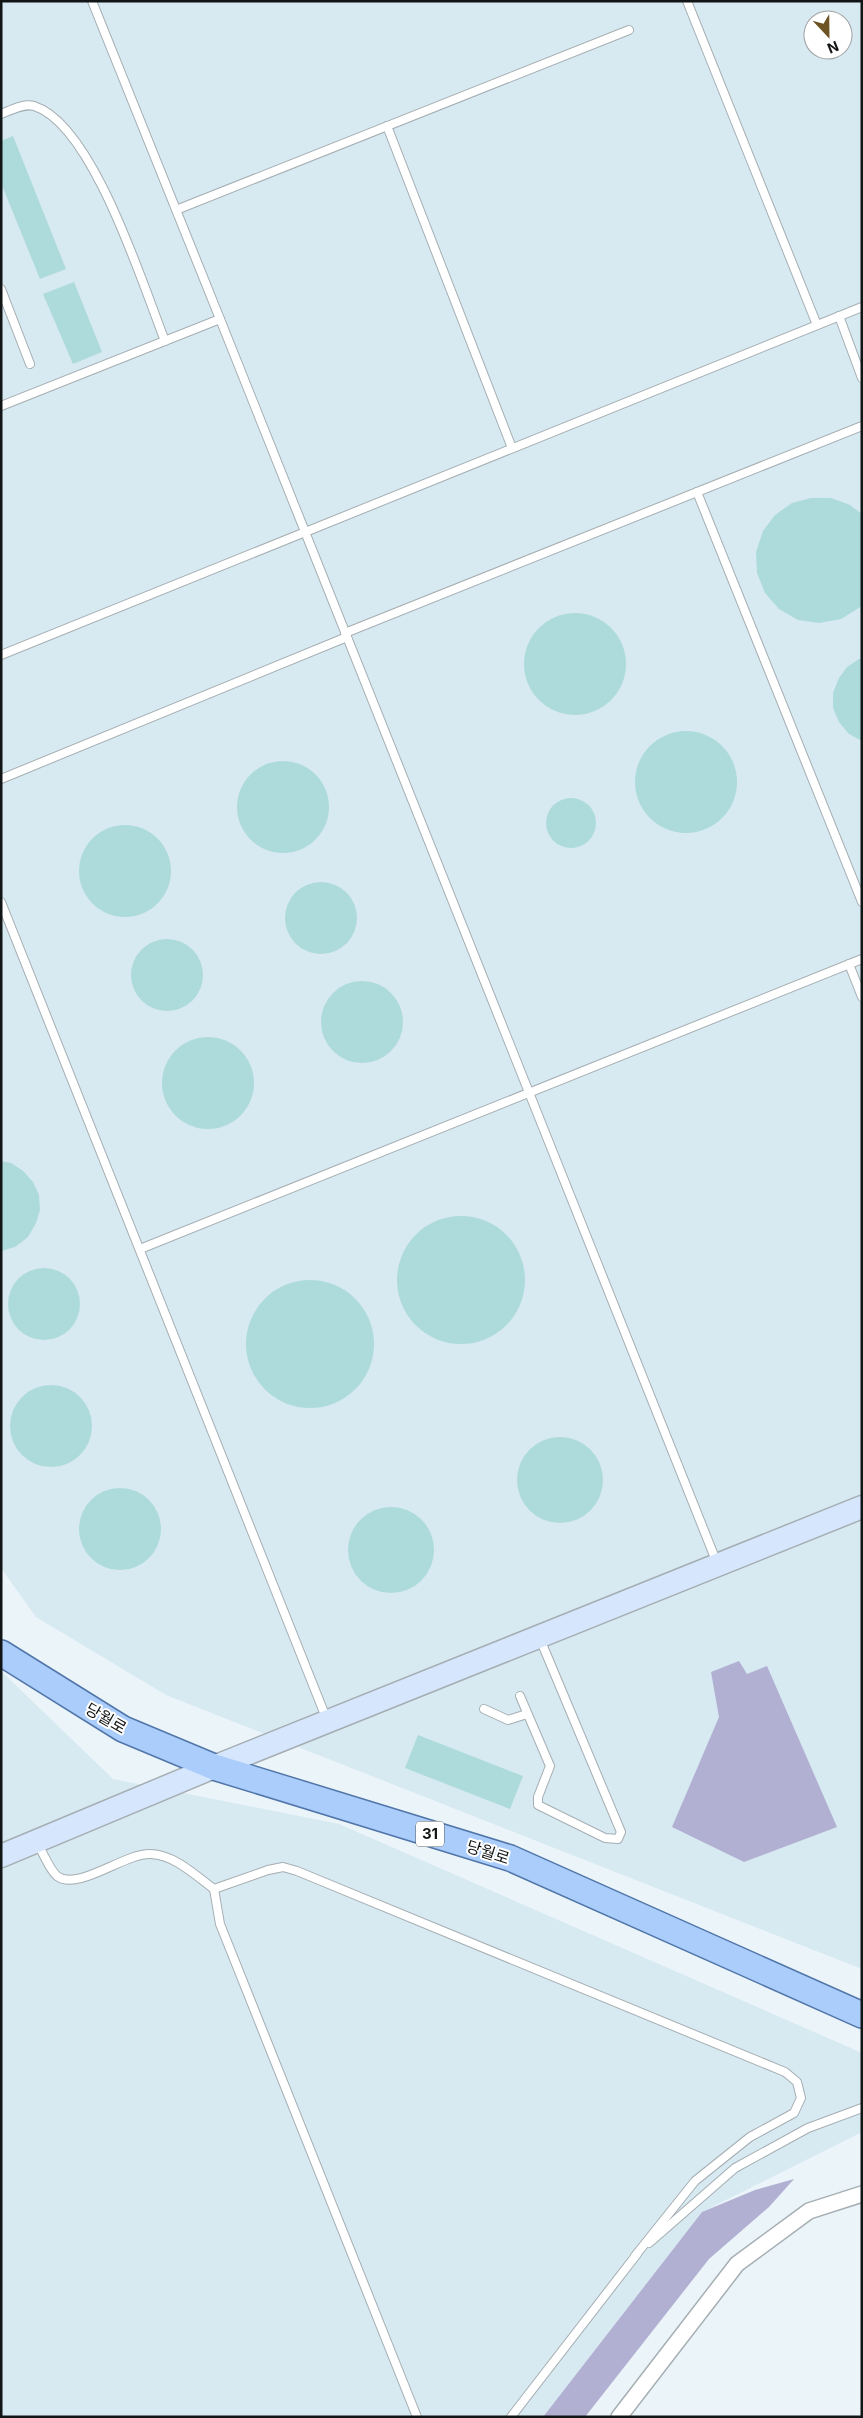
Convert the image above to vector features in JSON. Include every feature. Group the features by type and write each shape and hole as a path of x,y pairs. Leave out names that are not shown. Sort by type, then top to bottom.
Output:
{"main road":[{"path":"1,1856 214,1767 328,1723 717,1564 862,1507"},
{"name":"당월로","path":"1,1653 123,1729 214,1767 510,1858 862,2015"}],"street":[{"path":"619,2417 737,2264 809,2210 862,2194"}],"lane":[{"path":"92,1 717,1564"},
{"path":"687,1 817,325"},
{"path":"176,210 628,30"},
{"path":"1,114 18,107 33,106 47,113 64,128 87,158 105,190 165,341"},
{"path":"387,126 512,448"},
{"path":"1,289 30,364"},
{"path":"1,655 862,307"},
{"path":"839,316 862,378"},
{"path":"1,406 220,319"},
{"path":"1,779 346,635 862,426"},
{"path":"697,492 862,902"},
{"path":"1,902 328,1723"},
{"path":"140,1249 862,959"},
{"path":"849,964 862,997"},
{"path":"520,1696 550,1766 538,1797 538,1805 605,1838 618,1839 621,1832 540,1637"},
{"path":"484,1709 508,1720 528,1714"},
{"path":"36,1841 57,1875 68,1880 81,1878 140,1854 153,1853 179,1864 214,1889 220,1924 417,2417"},
{"path":"214,1889 268,1870 283,1867 298,1871 785,2072 797,2082 801,2098 794,2113 750,2137 695,2181 511,2417"},
{"path":"635,2256 735,2168 808,2128 862,2108"}],"shaded area":[{"path":"1,1 862,1 862,1969 166,1695 36,1617 1,1568"},
{"path":"1,1671 113,1779 339,1824 862,2053 862,2132 702,2212 543,2417 1,2417"}],"water":[{"path":"739,1661 747,1674 767,1666 837,1827 744,1862 672,1827 719,1717 711,1672"},
{"path":"794,2179 769,2207 709,2259 585,2417 543,2417 702,2212 755,2190"}],"building":[{"path":"13,136 66,269 40,279 1,183 1,141"},
{"path":"74,282 102,352 73,364 43,294"},
{"path":"811,498 831,498 850,505 862,514 862,606 841,619 819,623 798,620 779,609 765,593 757,573 756,552 763,531 775,515 792,503"},
{"path":"575,613 585,614 604,621 618,635 625,654 625,674 618,693 604,707 585,714 575,715 565,714 546,707 532,693 525,674 524,664 525,654 532,635 546,621 565,614"},
{"path":"862,659 862,741 849,734 839,722 833,708 833,693 839,678 847,667"},
{"path":"686,731 696,732 715,739 729,753 736,772 736,792 729,811 715,825 696,832 686,833 676,832 657,825 643,811 636,792 635,782 636,772 643,753 657,739 676,732"},
{"path":"283,761 300,765 315,775 325,790 329,807 325,824 315,839 300,849 283,853 266,849 251,839 241,824 237,807 241,790 251,775 266,765"},
{"path":"566,798 576,798 589,805 596,818 596,828 589,841 576,848 566,848 557,844 550,837 546,828 546,818 550,809 557,802"},
{"path":"125,825 142,829 157,839 167,854 171,871 167,888 157,903 142,913 125,917 108,913 93,903 83,888 79,871 83,854 93,839 108,829"},
{"path":"321,882 341,888 351,898 357,918 351,938 341,948 321,954 301,948 291,938 285,918 291,898 301,888"},
{"path":"167,939 187,945 197,955 203,975 197,995 187,1005 167,1011 147,1005 137,995 131,975 137,955 147,945"},
{"path":"362,981 378,984 391,993 400,1006 403,1022 400,1038 391,1051 378,1060 362,1063 346,1060 333,1051 324,1038 321,1022 324,1006 333,993 346,984"},
{"path":"208,1037 225,1041 240,1051 250,1066 254,1083 250,1100 240,1115 225,1125 208,1129 191,1125 176,1115 166,1100 162,1083 166,1066 176,1051 191,1041"},
{"path":"1,1161 11,1163 23,1171 33,1182 39,1195 40,1210 36,1223 28,1237 15,1247 1,1251"},
{"path":"461,1216 485,1221 506,1235 520,1256 525,1280 520,1304 506,1325 485,1339 461,1344 437,1339 416,1325 402,1304 397,1280 402,1256 416,1235 437,1221"},
{"path":"44,1268 64,1274 74,1284 80,1304 74,1324 64,1334 44,1340 24,1334 14,1324 8,1304 14,1284 24,1274"},
{"path":"310,1280 334,1285 355,1299 369,1320 374,1344 369,1368 355,1389 334,1403 310,1408 286,1403 265,1389 251,1368 246,1344 251,1320 265,1299 286,1285"},
{"path":"51,1385 67,1388 80,1397 89,1410 92,1426 89,1442 80,1455 67,1464 51,1467 35,1464 22,1455 13,1442 10,1426 13,1410 22,1397 35,1388"},
{"path":"560,1437 576,1440 584,1444 596,1456 600,1464 603,1480 600,1496 596,1504 584,1516 576,1520 560,1523 544,1520 536,1516 524,1504 520,1496 517,1480 520,1464 524,1456 536,1444 544,1440"},
{"path":"120,1488 136,1492 149,1500 157,1513 161,1529 157,1545 149,1558 136,1566 120,1570 104,1566 91,1558 83,1545 79,1529 83,1513 91,1500 104,1492"},
{"path":"391,1507 407,1510 415,1514 427,1526 431,1534 434,1550 431,1566 427,1574 415,1586 407,1590 391,1593 375,1590 367,1586 355,1574 351,1566 348,1550 351,1534 355,1526 367,1514 375,1510"},
{"path":"418,1735 523,1776 510,1809 405,1768"}]}
